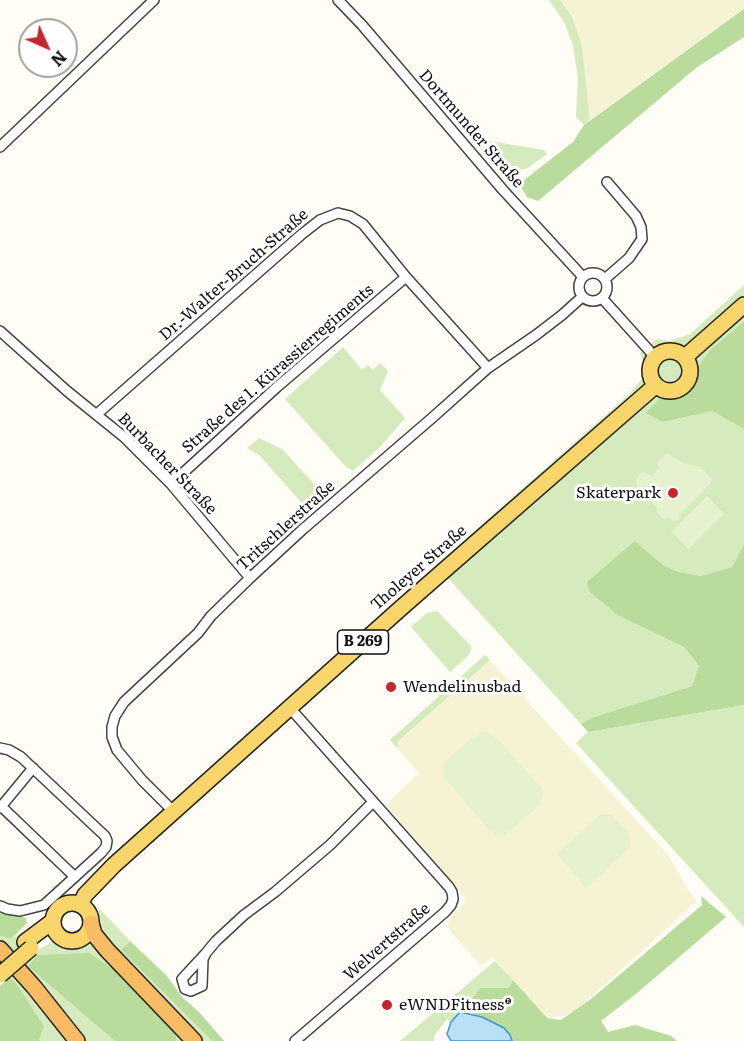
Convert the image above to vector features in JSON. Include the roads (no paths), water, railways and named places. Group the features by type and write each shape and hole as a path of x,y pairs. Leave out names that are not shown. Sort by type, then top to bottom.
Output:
{"highway":[{"path":"90,923 94,934 107,950 194,1041"},
{"path":"81,938 90,940 107,950"},
{"path":"0,949 77,1041"}],"main road":[{"path":"685,357 744,305"},
{"path":"670,351 685,357 690,374 686,384 670,392 655,386 649,374 651,362 655,357 670,351"},
{"name":"Tholeyer Straße","path":"80,905 85,895 114,865 401,608 655,386"},
{"path":"0,963 28,945 44,939 55,936 70,940 81,938 89,929 89,914 80,905 68,903 62,905 57,909 53,921 28,945 0,975"},
{"path":"53,921 61,937"}],"street":[{"path":"0,147 154,0"},
{"name":"Dortmunder Straße","path":"338,0 503,190 583,277"},
{"path":"605,279 629,258 642,238 641,227 636,216 607,182"},
{"name":"Dr.-Walter-Bruch-Straße","path":"97,414 321,220 338,213 350,216 363,224 406,277 488,368"},
{"path":"592,273 601,275 605,279 608,287 602,298 594,302 582,297 579,289 583,277 592,273"},
{"name":"Straße des 1. Kürassierregiments","path":"171,484 277,387 406,277"},
{"name":"Tritschlerstraße","path":"174,812 142,780 117,750 112,737 115,716 124,702 198,633 211,616 250,578 488,368 562,315 582,297"},
{"path":"602,298 655,357"},
{"name":"Burbacher Straße","path":"0,331 67,391 124,437 171,484 250,578"},
{"name":"Welvertstraße","path":"290,708 452,892 451,905 295,1041"},
{"path":"0,748 9,750 33,768 105,836 107,841 101,853 44,905 20,911 0,906"},
{"path":"33,768 1,807 75,877"},
{"path":"206,952 244,915 275,892 374,802"}],"water":[{"path":"460,1012 482,1017 504,1028 512,1041 451,1041 447,1034 451,1022"}],"place":[{"name":"Skaterpark","path":"673,493"},
{"name":"Wendelinusbad","path":"391,687"},
{"name":"eWNDFitness®","path":"387,1005"}]}
